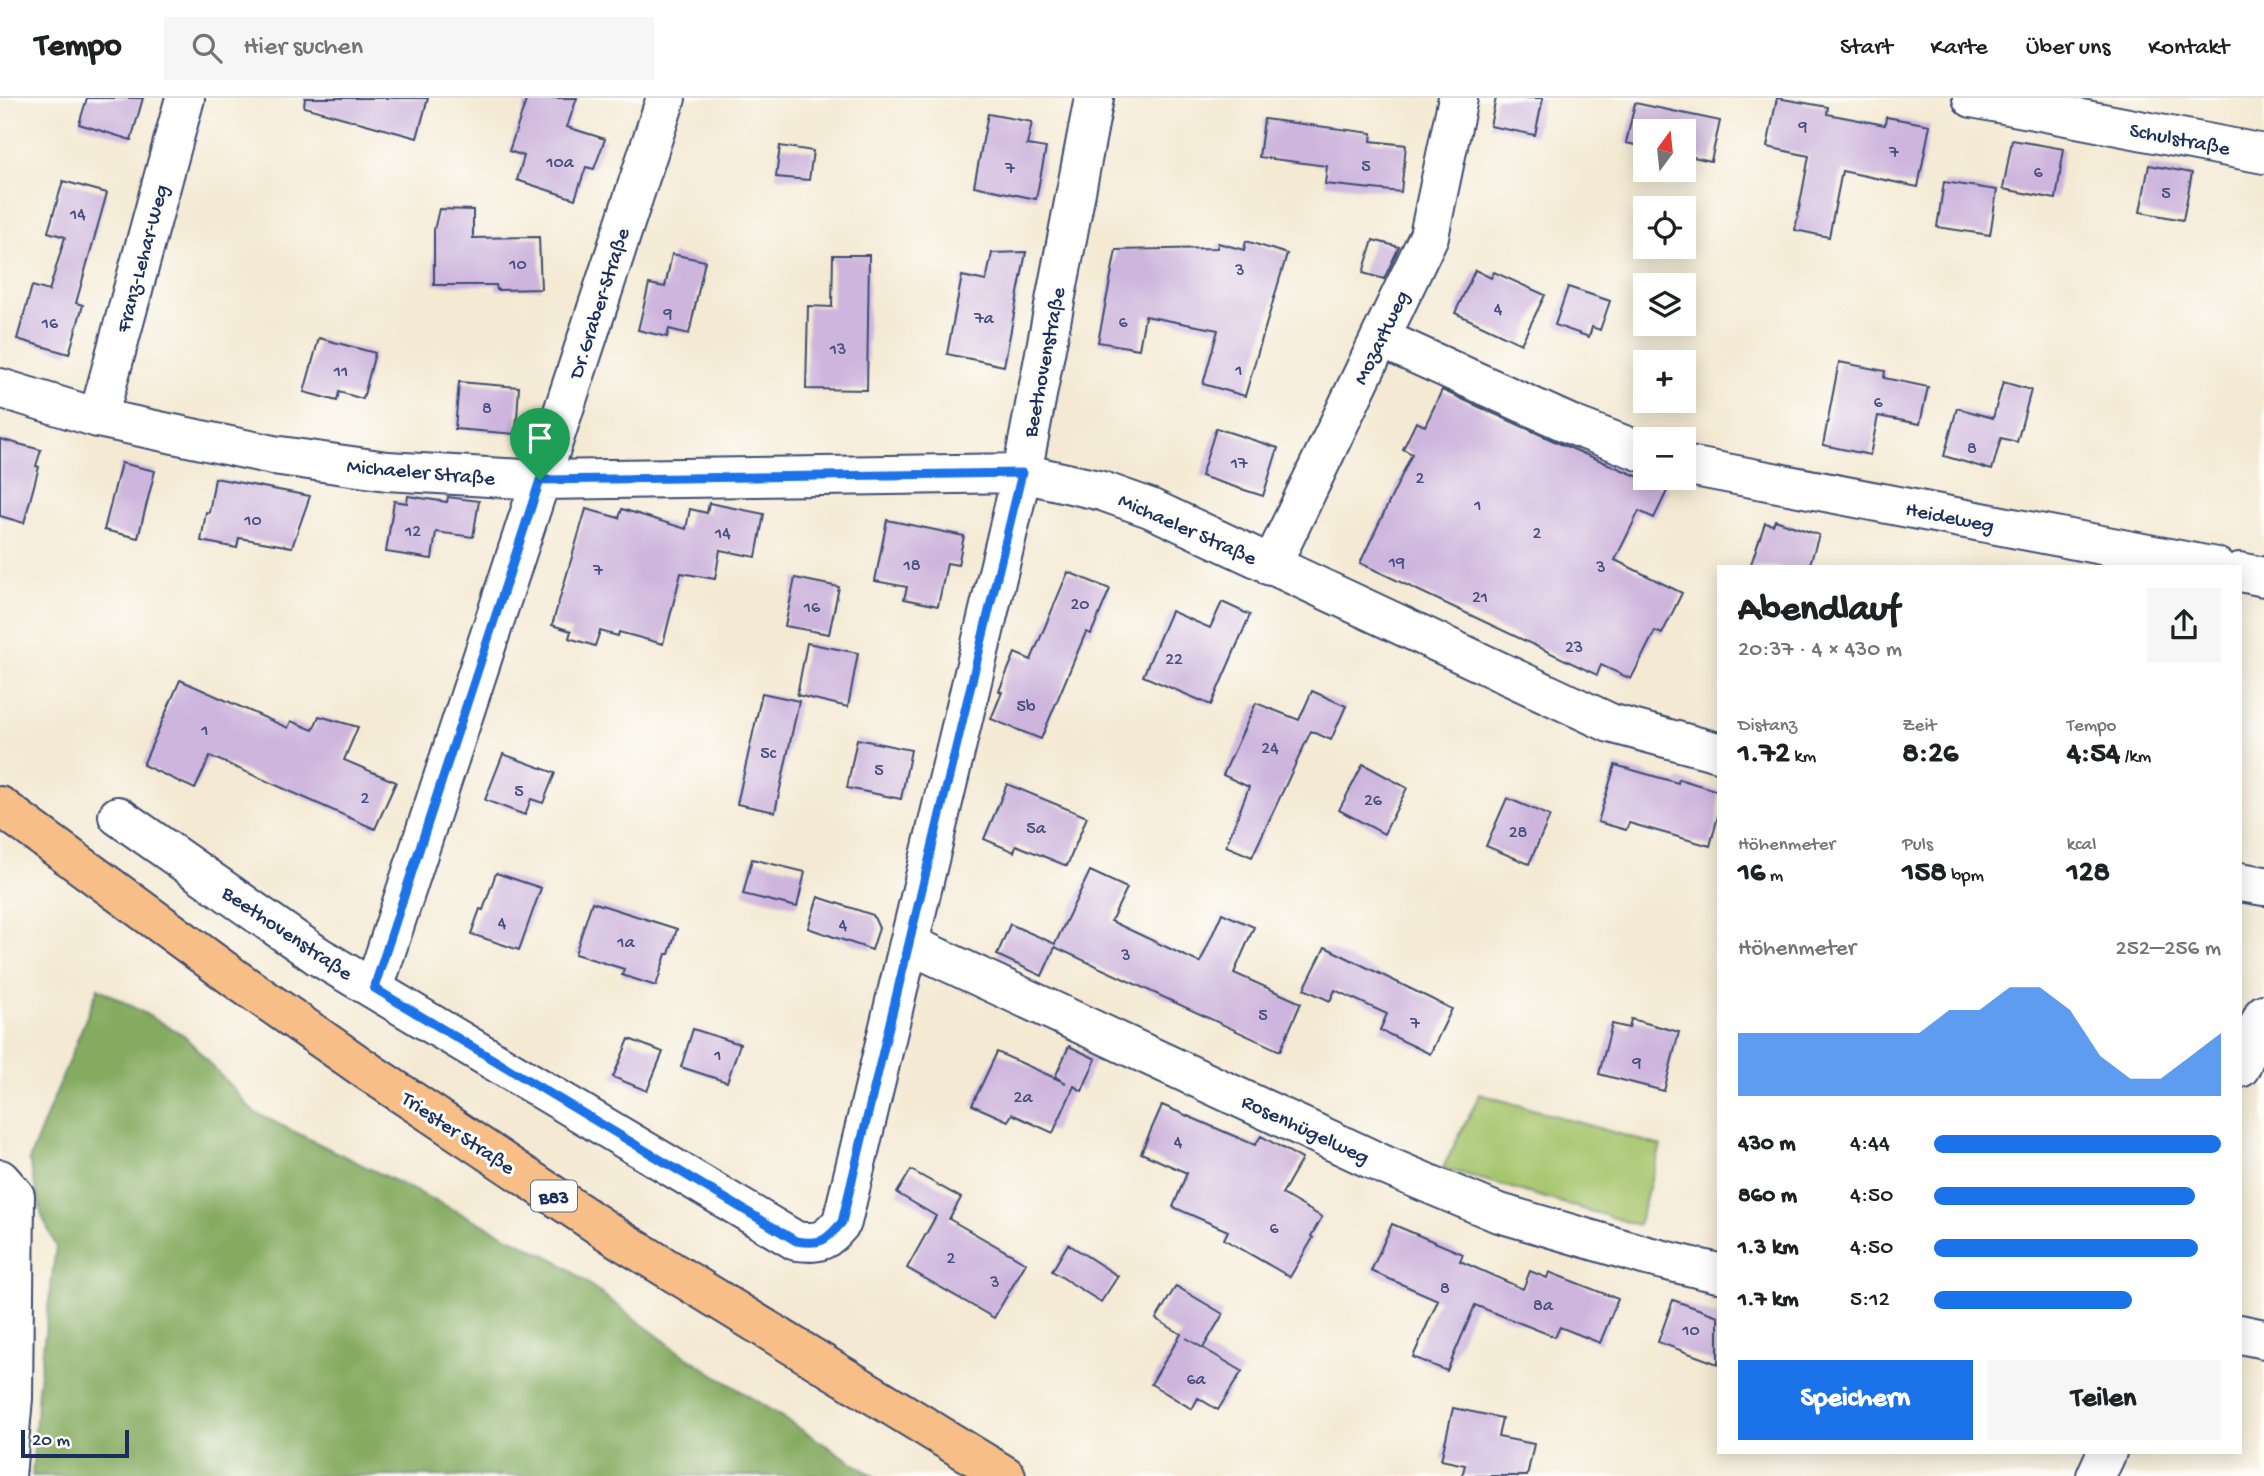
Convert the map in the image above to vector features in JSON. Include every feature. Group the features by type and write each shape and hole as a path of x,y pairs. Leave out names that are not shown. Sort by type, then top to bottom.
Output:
{"main road":[{"name":"Triester Straße","path":"0,806 369,1072 619,1239 1006,1476"}],"street":[{"name":"Franz-Lehar-Weg","path":"98,418 185,98"},
{"name":"Dr.Graber-Straße","path":"374,988 666,98"},
{"name":"Beethovenstraße","path":"118,816 318,956 796,1241 814,1244 829,1238 842,1222 1022,473 1094,98"},
{"name":"Mozartweg","path":"1271,566 1429,236 1458,98"},
{"name":"Schulstraße","path":"1972,98 2264,154"},
{"path":"1380,338 1572,425 1633,448"},
{"name":"Michaeler Straße","path":"0,388 98,418 274,455 387,471 540,480 1022,473 1102,491 1150,508 1610,723 1717,752"},
{"name":"Heideweg","path":"1696,467 2206,565"},
{"path":"2242,572 2264,577"},
{"path":"2242,882 2264,886"},
{"name":"Rosenhügelweg","path":"909,944 1384,1164 1496,1212 1647,1256 1717,1273"},
{"path":"2242,1064 2264,1014"},
{"path":"0,1179 15,1196 13,1398 6,1476"},
{"path":"2242,1334 2264,1339"},
{"path":"2096,1476 2106,1454"}],"green space":[{"path":"98,988 184,1035 254,1112 558,1261 678,1351 874,1476 32,1476 38,1389 56,1246 42,1216 29,1160"},
{"path":"1480,1094 1661,1146 1638,1225 1443,1168"}],"building":[{"path":"87,98 143,98 131,140 79,124"},
{"path":"305,98 428,98 417,138 304,107"},
{"path":"527,98 577,98 567,127 605,139 594,169 586,167 575,199 517,180 524,156 509,151"},
{"path":"1496,98 1543,98 1535,135 1490,126"},
{"path":"1777,98 1828,107 1827,114 1885,125 1886,117 1930,125 1918,187 1842,171 1829,237 1795,230 1809,156 1767,147"},
{"path":"1635,103 1720,121 1711,161 1696,158 1696,119 1633,119 1633,144 1626,143"},
{"path":"988,114 1032,122 1027,145 1046,148 1036,199 974,186"},
{"path":"1264,119 1372,133 1371,141 1406,145 1401,192 1325,184 1327,166 1259,157"},
{"path":"2012,140 2064,149 2056,199 2003,189"},
{"path":"780,146 813,151 809,180 776,177"},
{"path":"2149,165 2192,173 2183,220 2140,212"},
{"path":"63,181 107,193 76,303 83,305 69,354 17,339 32,286 49,291 65,237 48,232"},
{"path":"1944,182 1997,190 1990,235 1937,227"},
{"path":"439,209 473,210 473,238 539,237 541,289 497,290 496,285 434,285 434,230"},
{"path":"1373,240 1399,247 1384,279 1363,273"},
{"path":"1246,241 1287,254 1245,396 1203,384 1218,330 1145,316 1139,349 1098,342 1116,250 1217,248 1218,243 1244,250"},
{"path":"1026,252 1004,366 947,354 962,276 986,281 992,253"},
{"path":"672,254 705,261 689,334 669,329 667,337 638,330 649,284 665,287"},
{"path":"833,255 869,255 867,390 806,389 808,306 832,307"},
{"path":"1475,270 1491,278 1494,272 1545,295 1521,344 1455,313"},
{"path":"1568,287 1610,301 1600,330 1592,327 1589,337 1555,325"},
{"path":"319,338 375,353 363,399 339,392 337,401 304,392"},
{"path":"1839,362 1885,371 1884,378 1928,387 1920,424 1878,416 1870,455 1823,445"},
{"path":"459,382 519,387 516,434 455,429"},
{"path":"2003,382 2031,390 2017,442 2001,438 1992,470 1944,456 1957,408 1993,418"},
{"path":"1442,390 1633,474 1633,490 1668,490 1654,518 1639,511 1615,560 1682,593 1662,634 1655,631 1631,679 1601,665 1597,675 1360,563 1412,454 1403,449 1416,422 1425,426"},
{"path":"1216,428 1278,448 1263,496 1201,476"},
{"path":"0,439 41,450 24,523 0,516"},
{"path":"121,463 155,471 138,538 104,530"},
{"path":"215,478 310,496 292,547 239,538 237,548 201,541"},
{"path":"408,496 447,502 448,497 479,501 473,537 436,532 432,559 386,552 394,501 407,503"},
{"path":"709,503 764,514 756,557 720,550 715,579 681,573 663,644 619,632 618,636 600,631 595,646 569,638 571,631 552,625 586,509 619,518 622,509 686,529 690,509 707,513"},
{"path":"887,520 964,536 958,565 947,563 938,606 904,599 907,587 875,581"},
{"path":"1775,520 1819,535 1810,565 1751,565 1765,523 1773,525"},
{"path":"1068,572 1110,589 1091,634 1086,632 1041,739 991,719 1015,653 1031,660"},
{"path":"795,578 839,587 829,634 785,626"},
{"path":"1222,602 1250,615 1211,705 1143,676 1171,611 1210,628"},
{"path":"807,643 858,653 848,707 797,695"},
{"path":"180,680 288,728 291,721 313,730 319,716 358,727 344,760 396,782 375,829 210,756 195,789 143,765"},
{"path":"1312,691 1346,706 1331,740 1311,731 1252,857 1226,846 1249,787 1223,775 1256,703 1299,720"},
{"path":"762,693 799,701 775,812 737,804"},
{"path":"857,739 911,750 901,799 847,788"},
{"path":"503,754 555,773 543,803 531,799 525,815 485,800"},
{"path":"1363,764 1407,788 1384,834 1339,810"},
{"path":"1615,765 1717,791 1717,820 1710,846 1629,823 1626,830 1598,822"},
{"path":"1007,784 1087,817 1067,866 1016,845 1014,852 984,839"},
{"path":"1507,798 1550,816 1529,864 1486,846"},
{"path":"752,859 805,872 797,907 743,894"},
{"path":"1090,871 1127,888 1111,921 1200,963 1222,913 1254,927 1234,973 1301,1003 1280,1051 1055,947 1042,976 997,955 1010,924 1055,944"},
{"path":"496,873 541,888 519,950 471,934"},
{"path":"818,897 873,915 879,928 872,950 808,928"},
{"path":"592,902 677,929 656,986 622,975 624,969 575,954"},
{"path":"1325,947 1452,1009 1430,1054 1380,1030 1387,1014 1335,990 1330,1001 1304,989"},
{"path":"1631,1019 1679,1032 1664,1091 1599,1074 1612,1024 1629,1028"},
{"path":"693,1029 740,1044 727,1082 681,1067"},
{"path":"629,1039 663,1052 647,1091 613,1077"},
{"path":"1069,1046 1096,1059 1082,1091 1074,1086 1053,1133 1012,1114 1008,1121 972,1105 997,1052 1066,1083 1055,1077"},
{"path":"1162,1105 1255,1145 1261,1136 1302,1159 1282,1194 1322,1217 1290,1277 1224,1239 1228,1231 1173,1207 1187,1173 1141,1153"},
{"path":"911,1170 961,1198 949,1219 1026,1263 994,1318 907,1268 936,1216 897,1193"},
{"path":"1392,1224 1463,1254 1460,1261 1523,1289 1530,1271 1547,1278 1549,1272 1618,1299 1600,1343 1560,1327 1555,1337 1475,1305 1447,1371 1413,1357 1438,1300 1371,1271"},
{"path":"1068,1244 1118,1276 1101,1302 1052,1271"},
{"path":"1176,1286 1223,1314 1203,1348 1186,1338 1242,1371 1218,1410 1198,1398 1192,1409 1151,1384 1181,1334 1156,1319"},
{"path":"1673,1300 1717,1316 1717,1364 1658,1342"},
{"path":"1453,1408 1502,1418 1498,1437 1534,1444 1527,1476 1462,1476 1465,1465 1441,1460"}],"route":[{"path":"1022,473 842,1222 829,1238 814,1244 796,1241 374,988 540,480 1022,473"}]}
